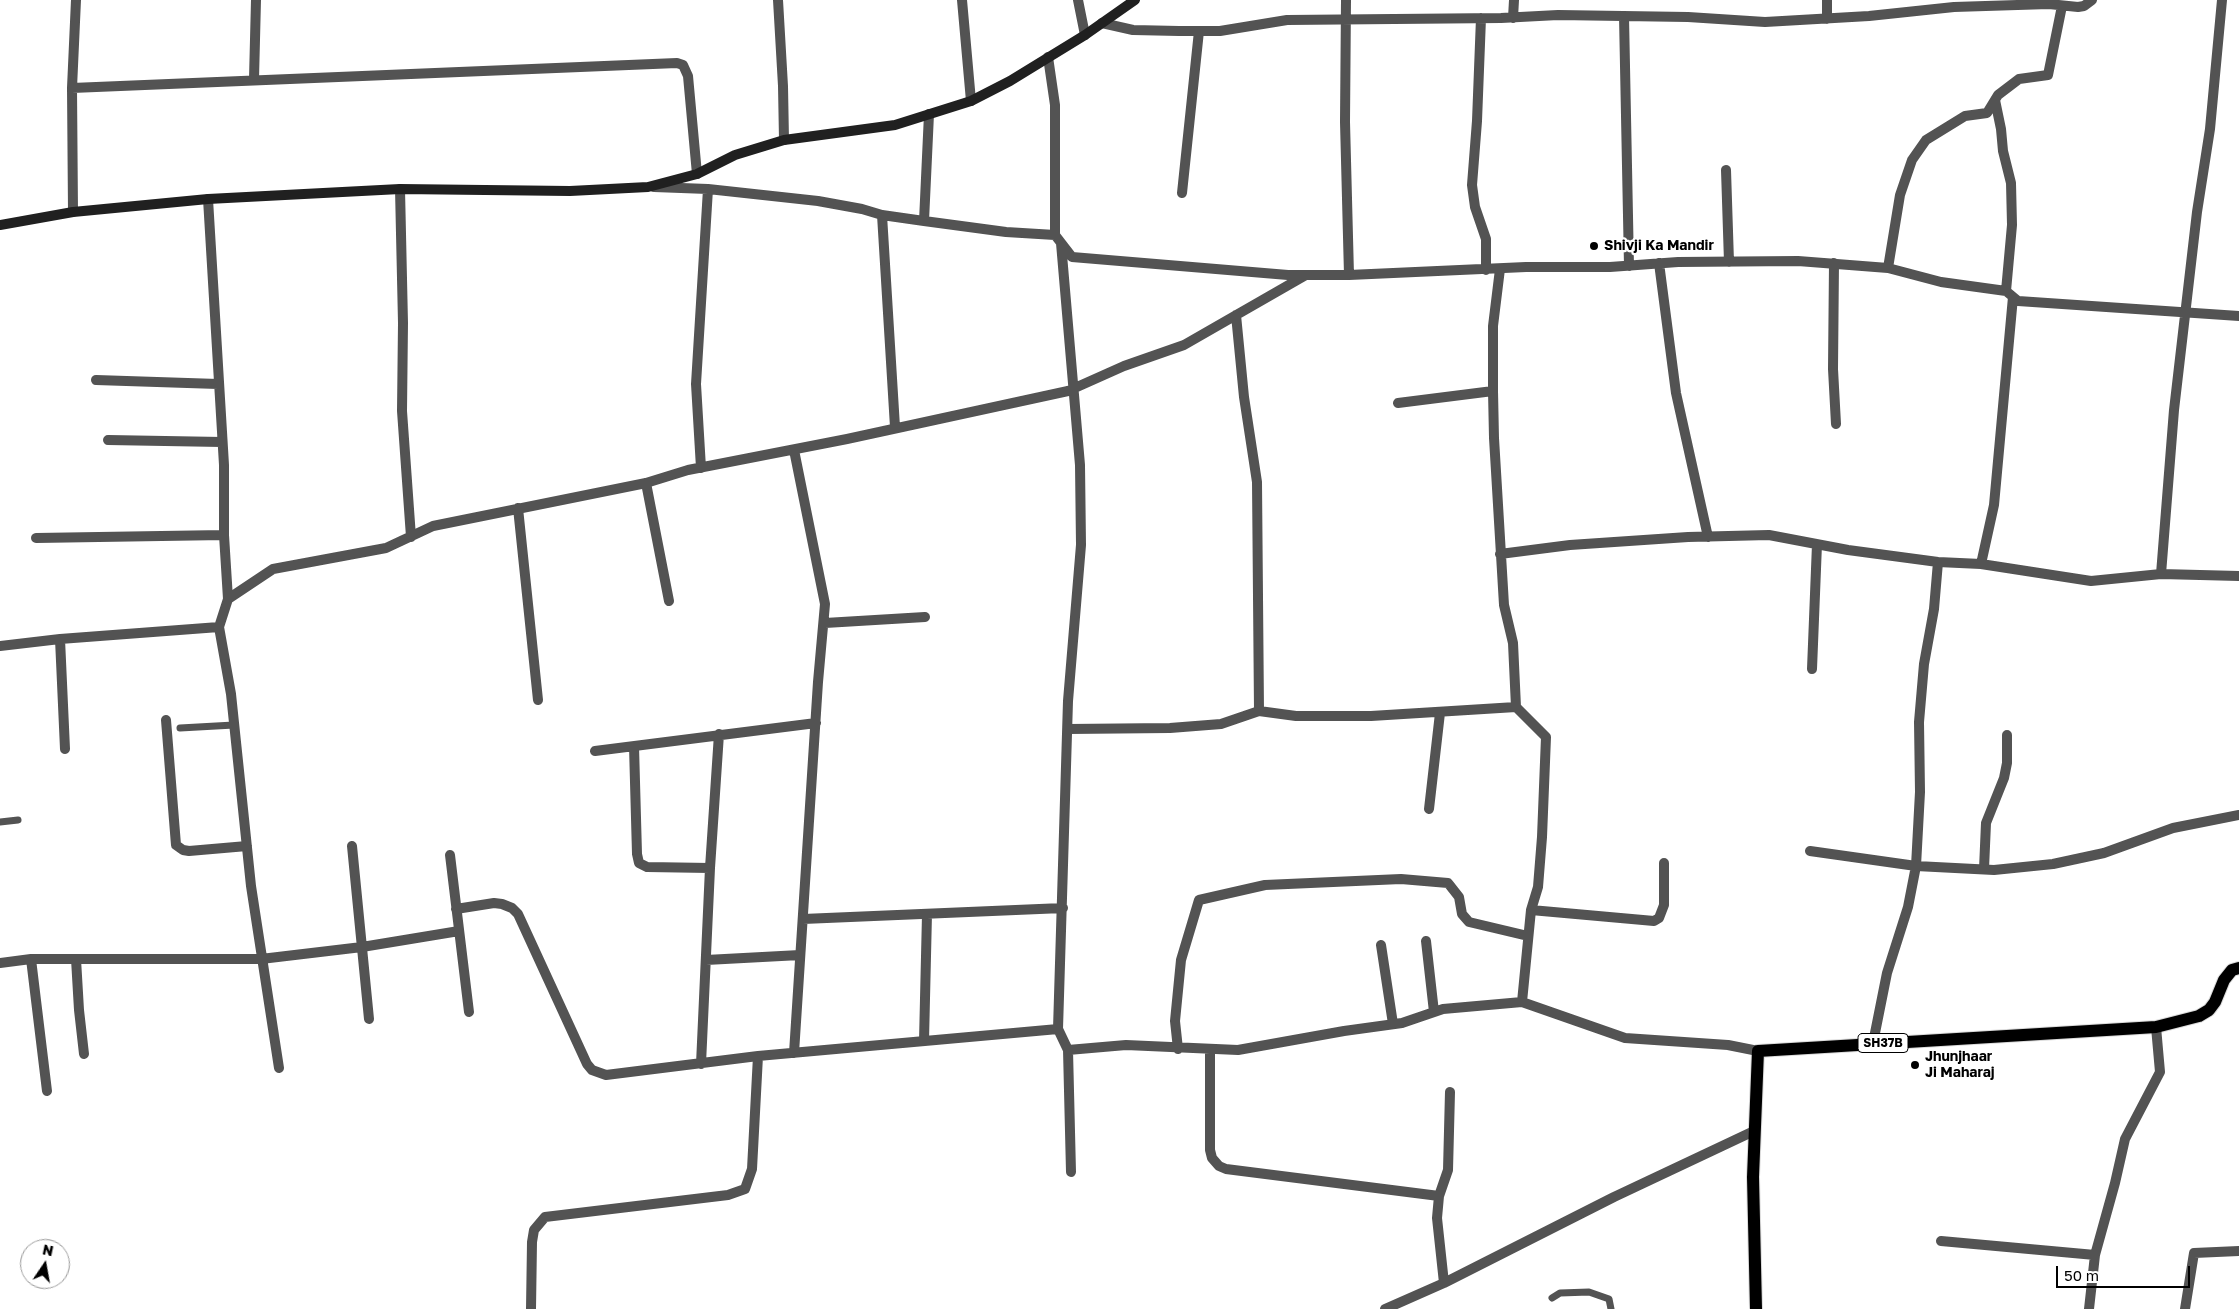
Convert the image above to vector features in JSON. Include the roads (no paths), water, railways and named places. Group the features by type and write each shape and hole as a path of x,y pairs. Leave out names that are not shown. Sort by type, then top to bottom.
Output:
{"main road":[{"name":"SH37B","path":"1758,1052 1873,1043 2156,1027 2199,1016 2209,1010 2215,1002 2224,980 2232,970 2239,968"},
{"path":"1756,1309 1754,1131 1758,1052"}],"street":[{"path":"74,212 72,88 76,0"},
{"path":"254,80 256,0"},
{"path":"778,0 784,140"},
{"path":"962,0 971,102"},
{"path":"1078,0 1085,35"},
{"path":"648,187 697,174 735,156 784,140 895,125 971,102 1085,35 1135,0"},
{"path":"1346,0 1345,122 1349,275"},
{"path":"1513,18 1514,0"},
{"path":"1827,0 1827,19"},
{"path":"1102,24 1133,30 1220,31 1287,20 1513,18 1558,15 1688,17 1765,22 1827,19 1954,7 2049,4 2084,6 2092,0"},
{"path":"2161,574 2174,410 2197,212 2210,129 2222,0"},
{"path":"1888,268 1900,195 1912,160 1926,140 1965,116 1987,113 1998,95 2019,80 2048,75 2062,6"},
{"path":"1624,16 1629,266"},
{"path":"1481,18 1477,121 1472,185 1475,207 1486,239 1486,270"},
{"path":"1182,193 1199,31"},
{"path":"1048,57 1055,105 1054,235 1072,257 1306,275 1629,266 1659,263 1798,261 1888,268 1941,282 2009,294 2018,300 2239,316"},
{"path":"72,88 677,63 683,65 688,76 697,174"},
{"path":"1981,564 1994,505 2012,225 2011,183 2003,151 1995,100"},
{"path":"924,221 929,114"},
{"path":"1726,170 1728,262"},
{"path":"0,225 74,212 208,199 400,189 570,191 648,187 708,189 818,201 862,209 882,215 1006,232 1054,235"},
{"path":"400,189 403,323 402,411 411,536"},
{"path":"701,468 696,384 708,189"},
{"path":"208,199 222,442 224,535 228,599 219,627 234,725 246,846 261,959 279,1068"},
{"path":"882,215 895,427"},
{"path":"1061,243 1080,465 1082,545 1068,729 1058,1030 1068,1050 1071,1172"},
{"path":"1659,263 1676,393 1708,537"},
{"path":"1834,264 1833,368 1836,424"},
{"path":"1500,269 1493,326 1493,391 1504,605 1513,643 1516,707 1546,737 1538,887 1531,910 1522,1002"},
{"path":"228,599 273,569 386,548 433,526 646,483 701,468 794,450 895,427 1015,404 1073,388 1124,366 1184,345 1306,275"},
{"path":"1236,315 1244,397 1257,482 1259,711"},
{"path":"96,380 218,384"},
{"path":"1398,403 1493,391"},
{"path":"108,440 222,442"},
{"path":"794,450 825,604 794,1053"},
{"path":"646,483 669,601"},
{"path":"518,508 538,700"},
{"path":"36,538 224,535"},
{"path":"1500,554 1570,545 1708,537 1769,536 1938,562 1981,564 2091,581 2161,574 2239,576"},
{"path":"1812,669 1817,544"},
{"path":"1873,1043 1887,973 1908,907 1916,866 1920,792 1919,722 1924,664 1934,609 1938,562"},
{"path":"825,623 925,617"},
{"path":"0,646 60,639 219,627"},
{"path":"60,639 65,749"},
{"path":"1068,729 1170,728 1221,724 1259,711 1296,716 1372,716 1516,707"},
{"path":"1429,809 1440,713"},
{"path":"166,720 176,845 183,850 246,846"},
{"path":"595,751 816,723"},
{"path":"701,1064 710,868 719,734"},
{"path":"1984,869 1986,823 2004,778 2007,763 2007,735"},
{"path":"634,746 637,854 639,863 647,867 710,868"},
{"path":"1810,851 1916,866 1984,869 2052,864 2104,853 2173,828 2239,815"},
{"path":"352,846 369,1019"},
{"path":"450,855 469,1012"},
{"path":"1531,910 1654,921 1660,918 1662,912 1664,863"},
{"path":"1178,1049 1175,1021 1181,960 1198,900 1265,885 1401,879 1448,883 1459,897 1462,914 1469,922 1528,936"},
{"path":"456,909 502,904 512,908 518,914 587,1064 592,1070 606,1075 758,1056 1058,1030"},
{"path":"803,919 1063,908"},
{"path":"924,1041 927,914"},
{"path":"0,963 31,959 261,959 362,947 458,932"},
{"path":"1426,942 1434,1012"},
{"path":"1381,945 1393,1024"},
{"path":"706,960 800,956"},
{"path":"31,959 47,1091"},
{"path":"76,959 84,1054"},
{"path":"1068,1050 1126,1046 1238,1050 1393,1024 1443,1009 1522,1002 1625,1038 1728,1045 1758,1052"},
{"path":"2089,1309 2094,1255 2116,1183 2125,1139 2160,1072 2156,1027"},
{"path":"1210,1050 1210,1150 1212,1158 1219,1166 1226,1169 1439,1196"},
{"path":"531,1309 532,1242 534,1230 545,1217 728,1195 745,1189 752,1169 758,1056"},
{"path":"1444,1283 1437,1227 1439,1196 1448,1170 1450,1092"},
{"path":"1385,1309 1444,1283 1754,1131"},
{"path":"1941,1241 2094,1255"},
{"path":"2186,1309 2194,1253 2239,1251"}],"lane":[{"path":"180,728 234,725"},
{"path":"0,822 18,820"},
{"path":"1552,1298 1560,1293 1589,1292 1609,1299 1611,1309"}],"place":[{"name":"Shivji Ka Mandir","path":"1594,246"},
{"name":"Jhunjhaar Ji Maharaj","path":"1915,1065"}]}
